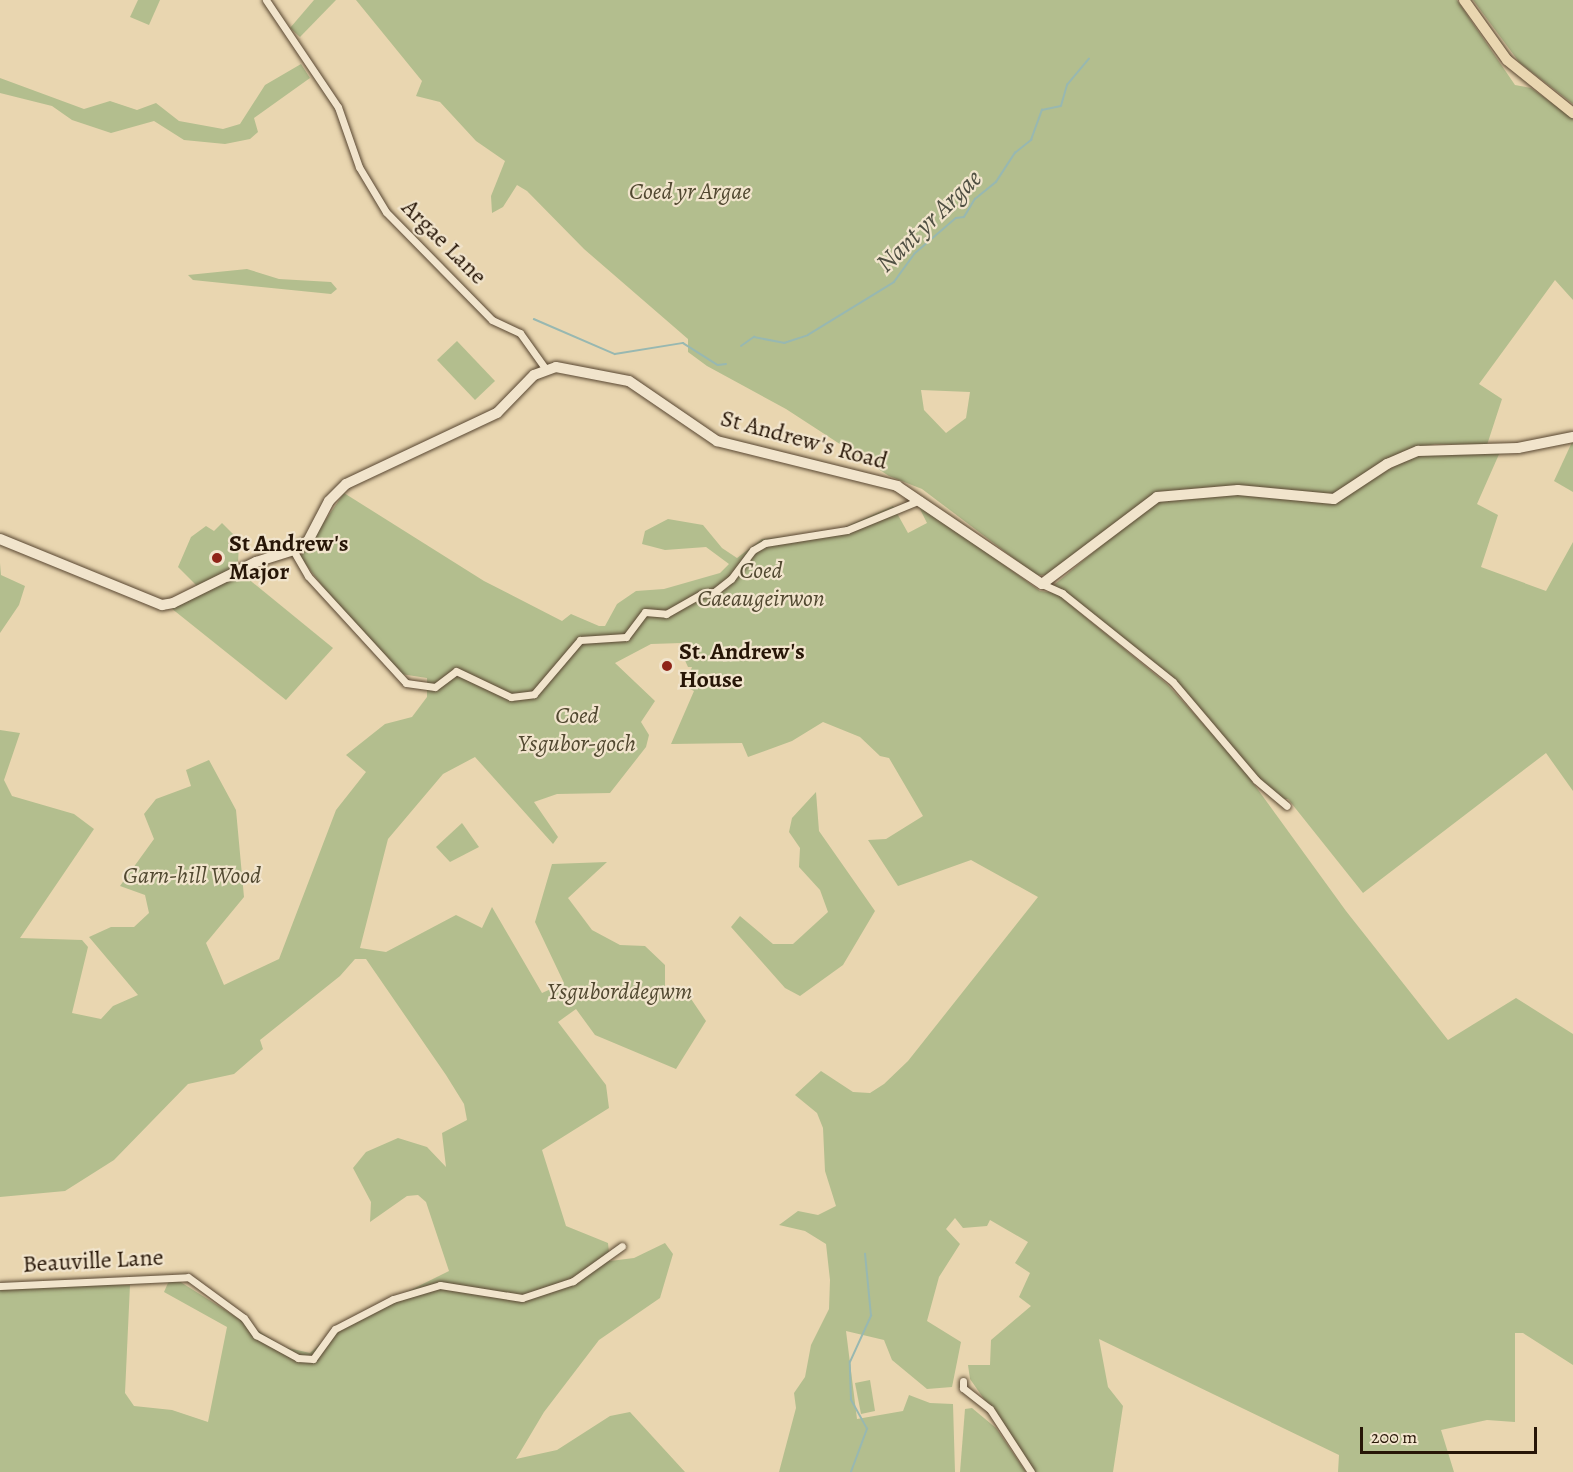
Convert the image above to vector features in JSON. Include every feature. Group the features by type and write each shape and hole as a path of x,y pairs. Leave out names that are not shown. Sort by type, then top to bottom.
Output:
{"main road":[{"path":"1464,0 1508,60 1573,113"}],"street":[{"name":"Argae Lane","path":"266,0 338,107 359,167 386,212 492,320 520,333 545,368"},
{"name":"St Andrew's Road","path":"545,368 616,376 654,394 711,438 882,482 922,499 1046,582"},
{"path":"0,539 162,605 293,550 308,541 329,501 346,484 497,413 545,368"},
{"path":"1287,806 1256,780 1173,682 1046,582 1161,496 1238,490 1334,499 1387,464 1418,451 1518,448 1573,437"},
{"name":"St Andrew's Road","path":"293,550 308,576 406,683 435,687 456,671 511,697 534,694 580,640 626,637 645,612 666,614 701,594 713,594 753,550 765,543 847,530 922,499"},
{"name":"Beauville Lane","path":"0,1286 188,1277 244,1318 256,1335 298,1358 313,1359 335,1329 393,1299 440,1284 522,1298 573,1281 622,1246"},
{"path":"963,1381 963,1388 996,1417 1031,1472"}],"green space":[{"path":"138,0 160,0 149,25 130,17"},
{"path":"314,0 336,0 300,37 290,28"},
{"name":"Coed yr Argae","path":"356,0 1457,0 1515,85 1531,88 1573,118 1573,300 1555,280 1479,384 1502,399 1487,445 1435,444 1404,451 1340,493 1325,496 1224,486 1156,492 1048,575 1036,575 922,489 889,476 786,409 707,366 688,352 688,339 584,249 527,191 517,185 503,207 492,213 491,196 505,161 476,141 440,102 416,96 422,81","holes":["921,390 970,392 966,418 946,433 924,410"]},
{"path":"1473,0 1573,0 1573,104 1519,62"},
{"path":"301,64 310,78 254,118 258,132 250,139 225,144 184,140 154,121 111,133 72,120 52,106 0,93 0,78 84,109 110,101 137,110 156,103 179,121 223,129 240,124 265,85"},
{"path":"247,269 279,279 331,282 337,289 331,294 193,280 188,275"},
{"path":"457,341 495,381 475,400 437,360"},
{"path":"1573,440 1573,492 1554,481"},
{"path":"1500,452 1477,504 1498,515 1481,567 1546,591 1573,542 1573,791 1546,753 1363,893 1288,799 1281,799 1260,782 1174,683 1054,585 1155,501 1233,494 1331,503 1414,455"},
{"path":"344,493 484,581 562,621 571,614 599,626 605,626 617,604 636,591 664,589 720,573 729,564 706,547 665,550 642,544 645,531 668,519 703,525 722,548 737,558 762,539 836,531 893,506 908,533 927,523 916,501 1040,591 1056,593 1167,684 1238,762 1346,911 1448,1040 1516,998 1573,1034 1573,1365 1523,1333 1515,1333 1515,1422 1487,1420 1441,1430 1454,1472 1338,1472 1339,1455 1099,1339 1108,1387 1123,1406 1113,1472 1035,1472 970,1379 968,1365 990,1365 991,1340 1031,1306 1019,1297 1030,1273 1015,1263 1028,1242 990,1220 987,1226 963,1228 955,1218 946,1229 960,1244 939,1277 927,1321 961,1342 952,1387 927,1389 892,1360 884,1340 846,1331 857,1419 903,1411 909,1395 930,1403 953,1404 955,1472 779,1472 796,1408 794,1393 805,1377 811,1345 829,1309 830,1280 826,1244 805,1231 779,1225 798,1211 818,1215 836,1206 825,1171 823,1128 817,1113 795,1095 821,1071 853,1092 870,1093 884,1084 908,1061 1038,897 971,860 898,886 868,840 886,839 923,816 889,758 880,756 860,737 823,722 792,741 748,757 742,743 671,744 694,691 684,686 692,667 688,667 681,652 682,643 651,644 615,663 655,701 641,722 649,735 646,747 610,793 557,794 534,802 558,837 553,844 475,757 443,774 388,839 360,948 386,952 456,915 482,928 492,907 542,993 564,983 535,922 552,864 607,862 568,898 592,930 620,945 645,946 665,965 665,988 683,987 706,1021 676,1069 595,1035 576,1009 558,1022 606,1085 609,1108 542,1150 566,1226 608,1243 610,1261 634,1258 665,1243 673,1254 660,1298 599,1340 544,1412 516,1459 557,1450 610,1416 630,1412 685,1472 0,1472 0,1284 130,1285 125,1393 134,1406 172,1410 208,1422 227,1327 164,1292 171,1276 284,1347 310,1353 342,1324 449,1271 426,1202 418,1195 407,1196 370,1222 371,1202 353,1168 366,1152 398,1138 427,1147 446,1167 442,1133 467,1120 464,1104 446,1075 366,959 355,959 340,976 260,1040 263,1049 234,1074 188,1084 114,1160 65,1191 0,1197 0,730 20,733 4,780 12,796 74,814 94,829 20,938 82,940 88,947 72,1013 101,1019 113,1006 138,995 89,937 111,927 134,927 149,913 145,895 120,886 154,839 144,814 156,799 191,786 186,770 209,760 236,810 244,897 206,943 224,985 279,959 336,810 366,772 346,755 385,724 412,717 427,697 427,678 401,674 351,623 300,557"},
{"path":"222,523 239,540 238,565 197,586 178,567 191,537 206,526 214,531"},
{"path":"0,563 1,575 25,586 19,605 0,633"},
{"path":"241,573 333,648 286,700 171,608"},
{"path":"816,792 819,831 875,911 843,965 800,996 785,988 731,927 740,916 773,944 793,944 828,912 820,890 799,867 800,848 789,832 792,818"},
{"path":"462,823 479,847 450,862 436,847"},
{"path":"870,1380 875,1411 861,1414 855,1383"},
{"path":"972,1408 996,1428 1026,1472 960,1472 965,1409"}],"waterway":[{"name":"Nant yr Argae","path":"741,346 754,337 784,343 808,335 894,282 914,254 956,218 964,217 975,199 996,182 1015,153 1031,140 1042,110 1061,106 1067,85 1089,59"},
{"name":"Nant yr Argae","path":"534,319 615,354 683,343 718,365 726,364"},
{"path":"851,1472 867,1429 851,1400 850,1362 871,1316 865,1254"}],"place":[{"name":"St Andrew's Major","path":"217,558"},
{"name":"St. Andrew's House","path":"667,666"}],"park label":[{"name":"Coed Caeaugeirwon","path":"761,585"},
{"name":"Coed Ysgubor-goch","path":"577,730"},
{"name":"Garn-hill Wood","path":"192,876"},
{"name":"Ysguborddegwm","path":"620,992"}]}
